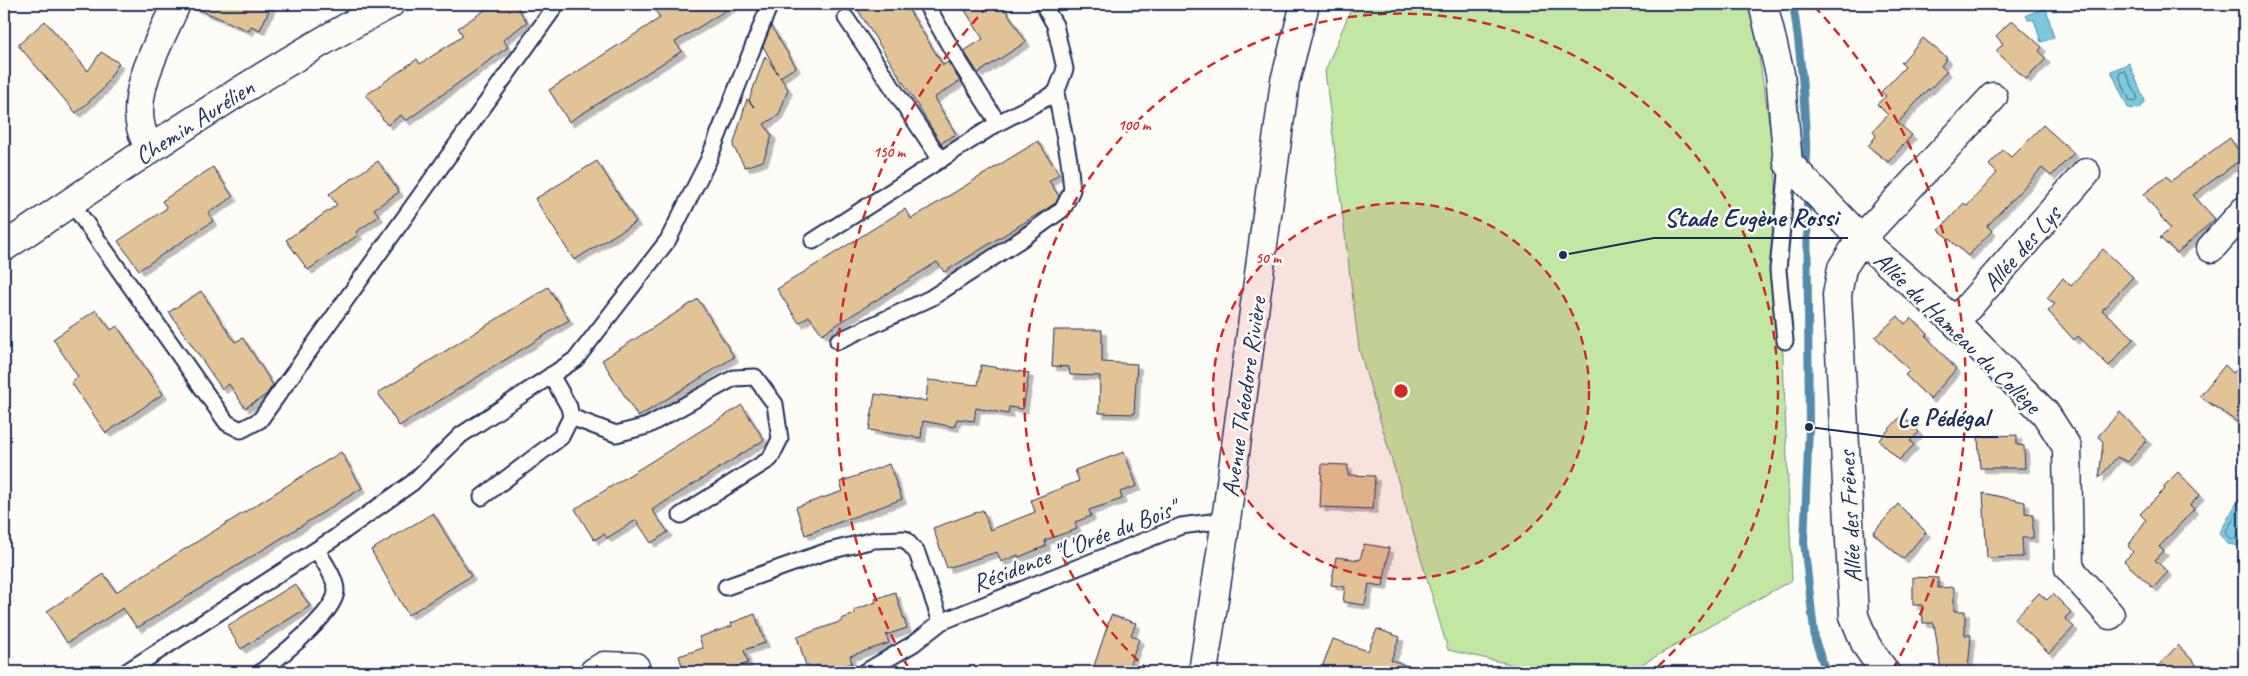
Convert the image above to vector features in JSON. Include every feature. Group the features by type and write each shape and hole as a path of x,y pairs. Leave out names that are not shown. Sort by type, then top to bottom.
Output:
{"street":[{"path":"149,149 140,127 139,103 145,76 176,4"},
{"name":"Chemin Aurélien","path":"4,247 241,89 336,32 390,4"},
{"name":"Avenue Théodore Rivière","path":"1203,672 1226,520 1285,81 1305,4"},
{"path":"1763,4 1780,74 1788,163"},
{"name":"Allée des Frênes","path":"1885,672 1866,645 1854,616 1837,295 1842,268 1860,239 1993,97"},
{"name":"Allée du Hameau du Collège","path":"1788,163 1860,239 1955,322 2045,413 2067,447 2069,568 2110,616"},
{"name":"Allée des Lys","path":"1955,322 2086,173"},
{"path":"2211,248 2244,212"},
{"path":"594,672 604,666 635,667"}],"lane":[{"path":"71,202 227,423 241,430 260,420 556,4"},
{"path":"126,672 317,550 412,483 461,435 576,359 668,240 708,161 770,4"},
{"path":"926,4 955,55 998,123"},
{"path":"838,341 931,298 1020,240 1063,209 1072,190 1070,160 1056,93 1065,70 1055,25 1043,4"},
{"path":"846,18 941,160"},
{"path":"813,242 998,123 1056,93"},
{"path":"1784,341 1778,270 1788,163"},
{"path":"482,497 562,437 571,417 569,406 551,375"},
{"path":"571,417 616,434 647,426 734,378 755,377 775,404 780,439 770,460 681,515"},
{"name":"Résidence \"L'Orée du Bois\"","path":"865,672 913,644 941,622 1182,526 1226,520"},
{"path":"726,587 825,552 874,540 905,539 917,553 941,622"},
{"path":"262,672 321,619 336,593 335,582 317,550"}],"green space":[{"path":"1353,4 1751,4 1775,161 1792,580 1628,672 1545,672 1448,650 1359,349 1325,71"}],"water":[{"path":"2046,8 2054,38 2041,42 2034,20 2028,20 2026,15"},
{"path":"2129,63 2145,101 2140,109 2128,108 2111,71"},
{"path":"2239,499 2244,502 2244,536 2239,546 2228,544 2219,534"}],"building":[{"path":"191,4 272,4 260,30 251,26 249,31 191,6"},
{"path":"494,4 515,4 527,22 503,40 508,47 406,121 401,115 387,125 366,95 417,59 420,64 463,36 458,28"},
{"path":"651,4 736,4 675,42 682,51 569,122 549,90 660,18"},
{"path":"854,4 905,4 943,65 948,62 960,81 934,98 956,134 941,143"},
{"path":"961,4 1002,4 1026,42 978,73 964,51 983,39"},
{"path":"2012,20 2042,47 2039,51 2046,59 2026,79 1996,51 2003,44 1996,36"},
{"path":"45,21 88,71 101,52 119,63 102,90 76,113 18,45"},
{"path":"771,26 796,67 780,77 788,89 779,115 764,124 772,136 763,161 745,167 733,146 747,99 754,107 749,100 765,56 778,74 763,46"},
{"path":"1923,38 1947,58 1941,66 1947,71 1898,123 1912,135 1888,162 1868,146 1876,136 1873,131 1888,115 1877,104 1886,96 1881,92 1905,67 1901,63"},
{"path":"2043,125 2074,153 2051,176 2042,168 1987,226 1992,231 1968,256 1939,230 1964,203 1967,206 1997,173 1989,165 2003,150 2011,157"},
{"path":"2230,138 2243,158 2193,195 2215,219 2177,253 2160,238 2170,229 2144,194 2167,176 2171,181"},
{"path":"1038,141 1059,174 1049,181 1059,196 1056,203 944,272 937,262 822,334 809,316 799,323 777,289 905,209 911,219"},
{"path":"378,161 399,192 374,209 379,216 356,232 358,235 308,270 286,240 337,205 329,194"},
{"path":"597,161 636,222 574,260 535,199"},
{"path":"213,167 233,197 208,213 213,221 139,270 118,241 167,208 162,201"},
{"path":"2103,249 2133,277 2102,310 2134,338 2109,366 2078,336 2074,340 2048,311 2055,304 2047,298 2063,278 2071,286"},
{"path":"548,287 569,320 399,426 378,393"},
{"path":"201,291 235,342 243,338 273,385 266,395 245,408 229,384 222,389 169,312"},
{"path":"698,299 734,357 638,417 602,360"},
{"path":"96,310 111,330 117,326 163,394 106,433 71,382 78,377 53,339"},
{"path":"1898,316 1905,324 1911,318 1920,326 1928,334 1926,336 1956,369 1930,399 1905,375 1910,370 1875,337"},
{"path":"1054,330 1102,330 1102,362 1137,364 1134,414 1099,413 1100,376 1070,375 1069,367 1052,366"},
{"path":"2244,364 2244,427 2200,396 2225,365 2233,373"},
{"path":"981,365 1029,373 1023,409 1009,407 1008,414 976,408 974,421 957,419 954,427 923,421 921,438 869,430 875,394 926,401 928,380 978,385"},
{"path":"742,405 764,440 652,510 668,532 651,543 636,520 607,538 604,534 594,540 575,509"},
{"path":"2120,412 2147,440 2128,462 2117,457 2099,478 2103,442 2098,436"},
{"path":"1902,415 1919,432 1910,441 1914,445 1899,460 1879,440"},
{"path":"2017,435 2017,445 2024,446 2025,468 1980,468 1978,437"},
{"path":"341,452 362,488 137,628 123,608 67,643 47,611 104,574 116,592"},
{"path":"1124,452 1137,486 1120,492 1122,499 1089,510 1091,516 1075,522 1077,529 1045,540 1046,546 1019,557 1018,555 1001,562 997,552 947,568 933,528 983,510 990,530 1035,512 1031,500 1079,481 1075,470"},
{"path":"889,464 902,499 805,535 796,507 843,491 840,482"},
{"path":"1322,464 1348,465 1348,475 1375,476 1373,509 1320,507"},
{"path":"2178,472 2200,495 2190,505 2194,509 2159,547 2164,551 2155,560 2168,572 2153,588 2124,561 2133,552 2128,546 2146,520 2140,514 2165,489 2163,487"},
{"path":"1983,493 2025,502 2025,513 2033,514 2033,538 2022,538 2023,557 1987,558"},
{"path":"1898,504 1926,532 1903,559 1873,533"},
{"path":"433,513 471,576 408,615 371,550"},
{"path":"1364,544 1389,548 1383,586 1369,584 1365,605 1343,602 1345,587 1331,585 1336,557 1360,560"},
{"path":"1913,577 1938,578 1938,588 1954,587 1954,611 1965,611 1965,635 1971,635 1968,670 1941,670 1934,623 1923,623 1922,605 1913,605"},
{"path":"295,584 310,606 241,649 227,626"},
{"path":"895,592 907,628 886,635 889,643 850,656 852,663 834,669 833,665 820,669 819,665 807,669 797,637 842,621 841,619 855,614 854,610 876,602 875,599"},
{"path":"2039,593 2047,600 2053,594 2071,612 2065,618 2074,627 2049,653 2014,619"},
{"path":"755,614 765,643 744,650 748,663 721,672 684,672 679,656 703,648 699,637 732,626 731,623"},
{"path":"1111,615 1136,623 1131,635 1139,639 1127,672 1092,672"},
{"path":"1377,629 1400,637 1391,660 1419,670 1418,672 1320,672 1333,639 1368,651"},
{"path":"2178,645 2203,672 2152,672"}],"waterway":[{"path":"1793,4 1803,88 1807,173"},
{"path":"1807,194 1809,427 1804,542 1815,640 1826,672"}],"place":[{"name":"Stade Eugène Rossi","path":"1563,255"},
{"name":"Le Pédégal","path":"1809,427"}]}
